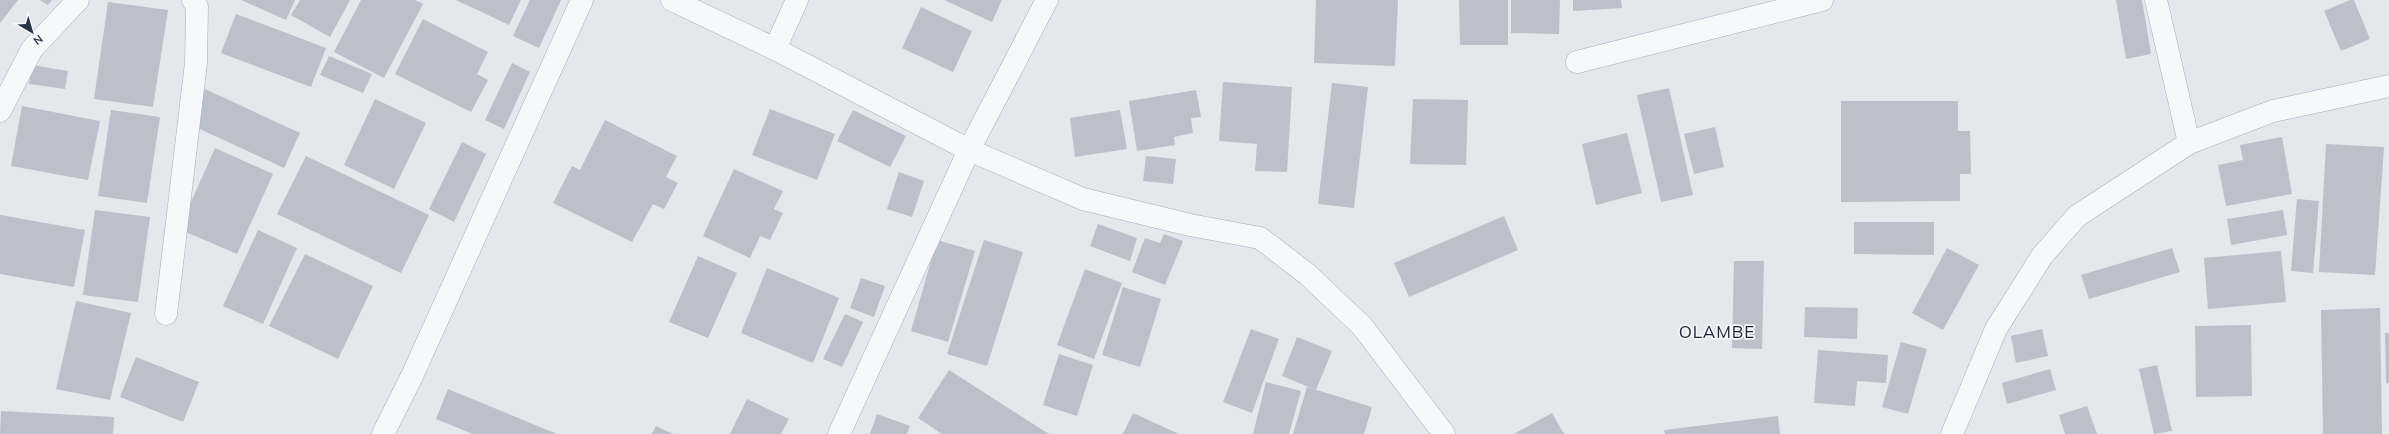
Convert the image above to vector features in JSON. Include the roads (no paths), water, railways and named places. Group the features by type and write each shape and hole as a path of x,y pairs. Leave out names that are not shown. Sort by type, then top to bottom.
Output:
{"street":[{"path":"0,111 32,49 78,0"},
{"path":"166,314 196,62 197,7 193,0"},
{"path":"383,434 412,376 582,0"},
{"path":"672,0 775,49 969,150 1083,199 1190,225 1260,238 1308,274 1362,326 1444,434"},
{"path":"775,49 797,0"},
{"path":"839,434 969,150 1047,0"},
{"path":"1577,62 1822,0"},
{"path":"2156,0 2189,143"},
{"path":"1952,434 1996,329 2042,256 2078,216 2189,143 2273,111 2389,86"}],"district":[{"name":"OLAMBE","path":"1717,332"}]}
